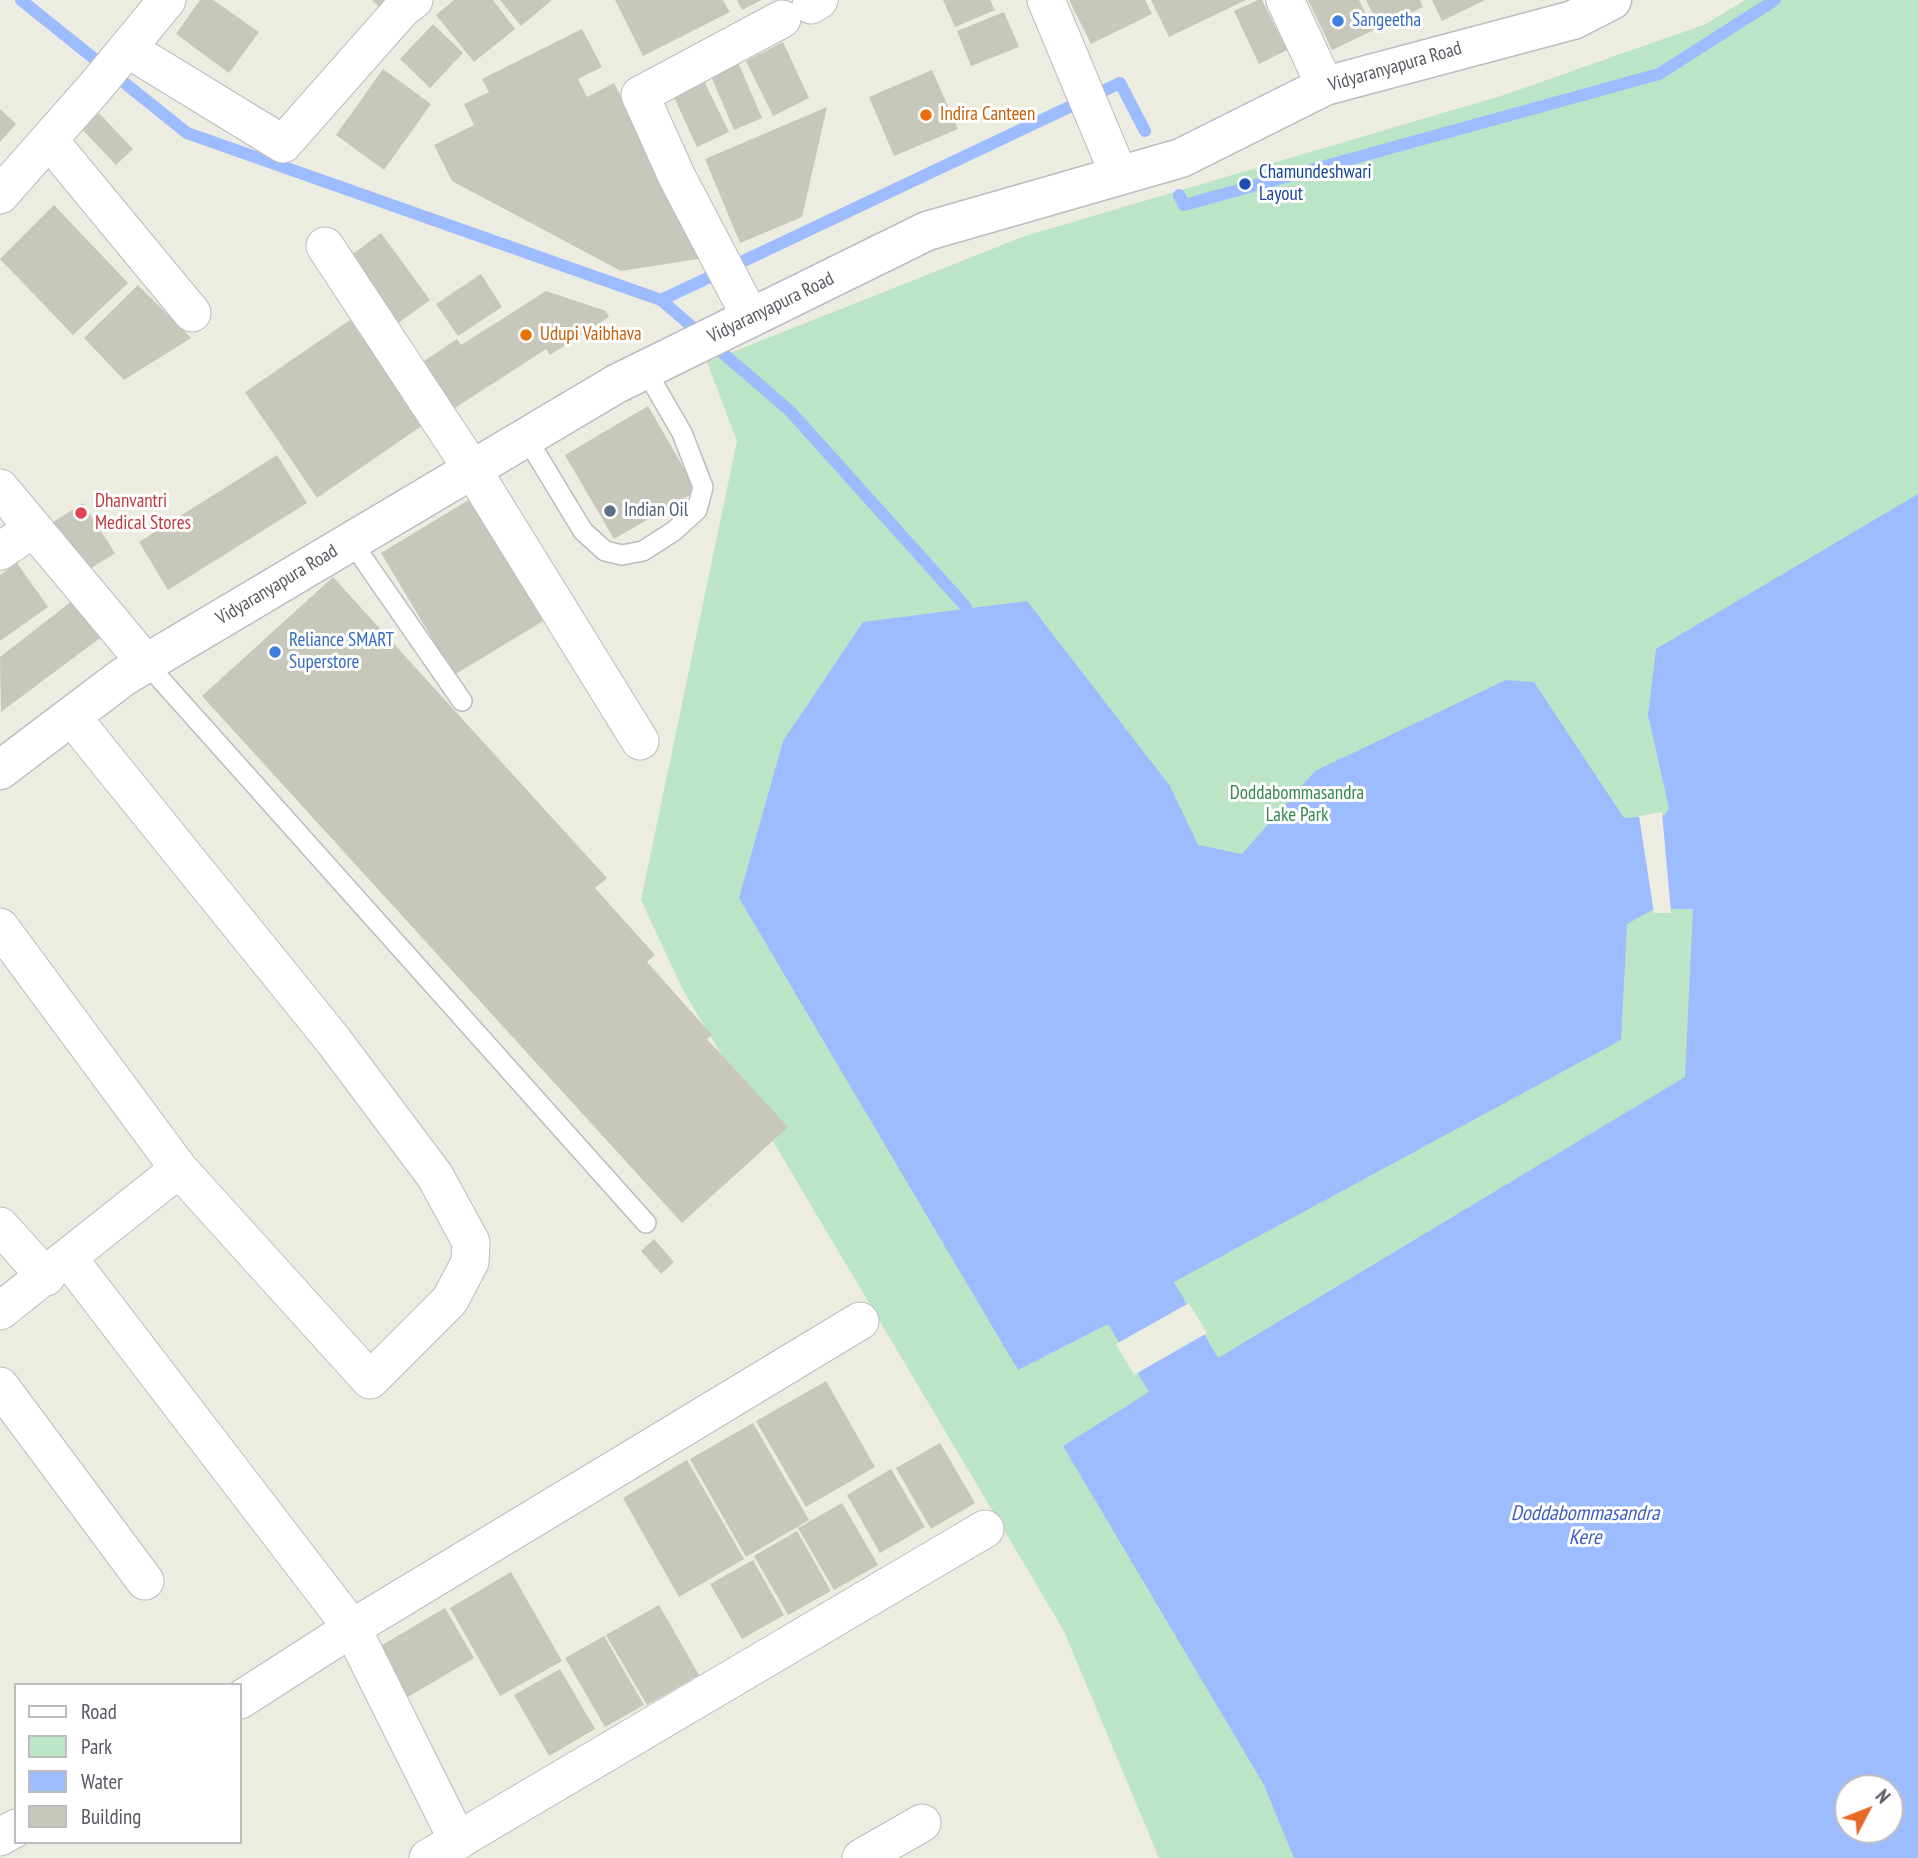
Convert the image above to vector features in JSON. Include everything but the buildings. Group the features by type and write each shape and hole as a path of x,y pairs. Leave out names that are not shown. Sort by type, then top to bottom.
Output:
{"main road":[{"name":"Vidyaranyapura Road","path":"0,770 146,663 526,437 645,369 927,231 1181,158 1325,86 1568,10 1612,0"}],"street":[{"path":"0,195 97,85 167,0"},
{"path":"125,52 283,144 402,9 414,0"},
{"path":"1046,0 1119,175"},
{"path":"1284,0 1325,86"},
{"path":"751,317 677,177 640,95 804,8"},
{"path":"49,139 192,313"},
{"path":"326,246 472,469 640,741"},
{"path":"0,488 146,663"},
{"path":"0,551 33,529"},
{"path":"0,927 179,1168 370,1380 450,1300 470,1262 471,1242 435,1176 333,1040 71,716"},
{"path":"0,1311 179,1168"},
{"path":"0,1226 57,1268 352,1628 443,1850 985,1530"},
{"path":"242,1699 352,1628 860,1321"},
{"path":"0,1386 145,1581"},
{"path":"862,1858 922,1823"}],"lane":[{"path":"526,437 583,531 605,551 622,555 643,551 674,531 697,510 703,487 681,433 645,369"},
{"path":"351,541 462,701"},
{"path":"146,663 646,1223"}],"green space":[{"name":"Doddabommasandra Lake Park","path":"1745,0 1918,0 1918,1858 1159,1858 1064,1631 683,990 641,900 737,441 707,362 1025,236 1504,95 1706,24"}],"water":[{"name":"Doddabommasandra Kere","path":"1918,494 1918,1858 1294,1858 1264,1785 1063,1446 1149,1392 1108,1324 1018,1370 739,898 783,741 863,622 1027,601 1170,786 1198,845 1242,854 1315,771 1506,680 1534,682 1624,818 1665,815 1669,808 1648,715 1656,649","holes":["1654,909 1693,909 1685,1077 1218,1358 1174,1282 1621,1040 1627,924"]}],"pier":[{"path":"1662,812 1671,913 1654,913 1639,816"},
{"path":"1189,1303 1207,1333 1134,1375 1116,1344"}],"waterway":[{"path":"21,0 187,133 661,300 1120,83 1145,131"},
{"path":"1179,195 1184,205 1659,74 1775,0"},
{"path":"661,300 790,411 966,607 970,624"}],"place":[{"name":"Sangeetha","path":"1338,21"},
{"name":"Indira Canteen","path":"926,115"},
{"name":"Chamundeshwari Layout","path":"1245,184"},
{"name":"Udupi Vaibhava","path":"526,335"},
{"name":"Indian Oil","path":"610,511"},
{"name":"Dhanvantri Medical Stores","path":"81,513"},
{"name":"Reliance SMART Superstore","path":"275,652"}]}
